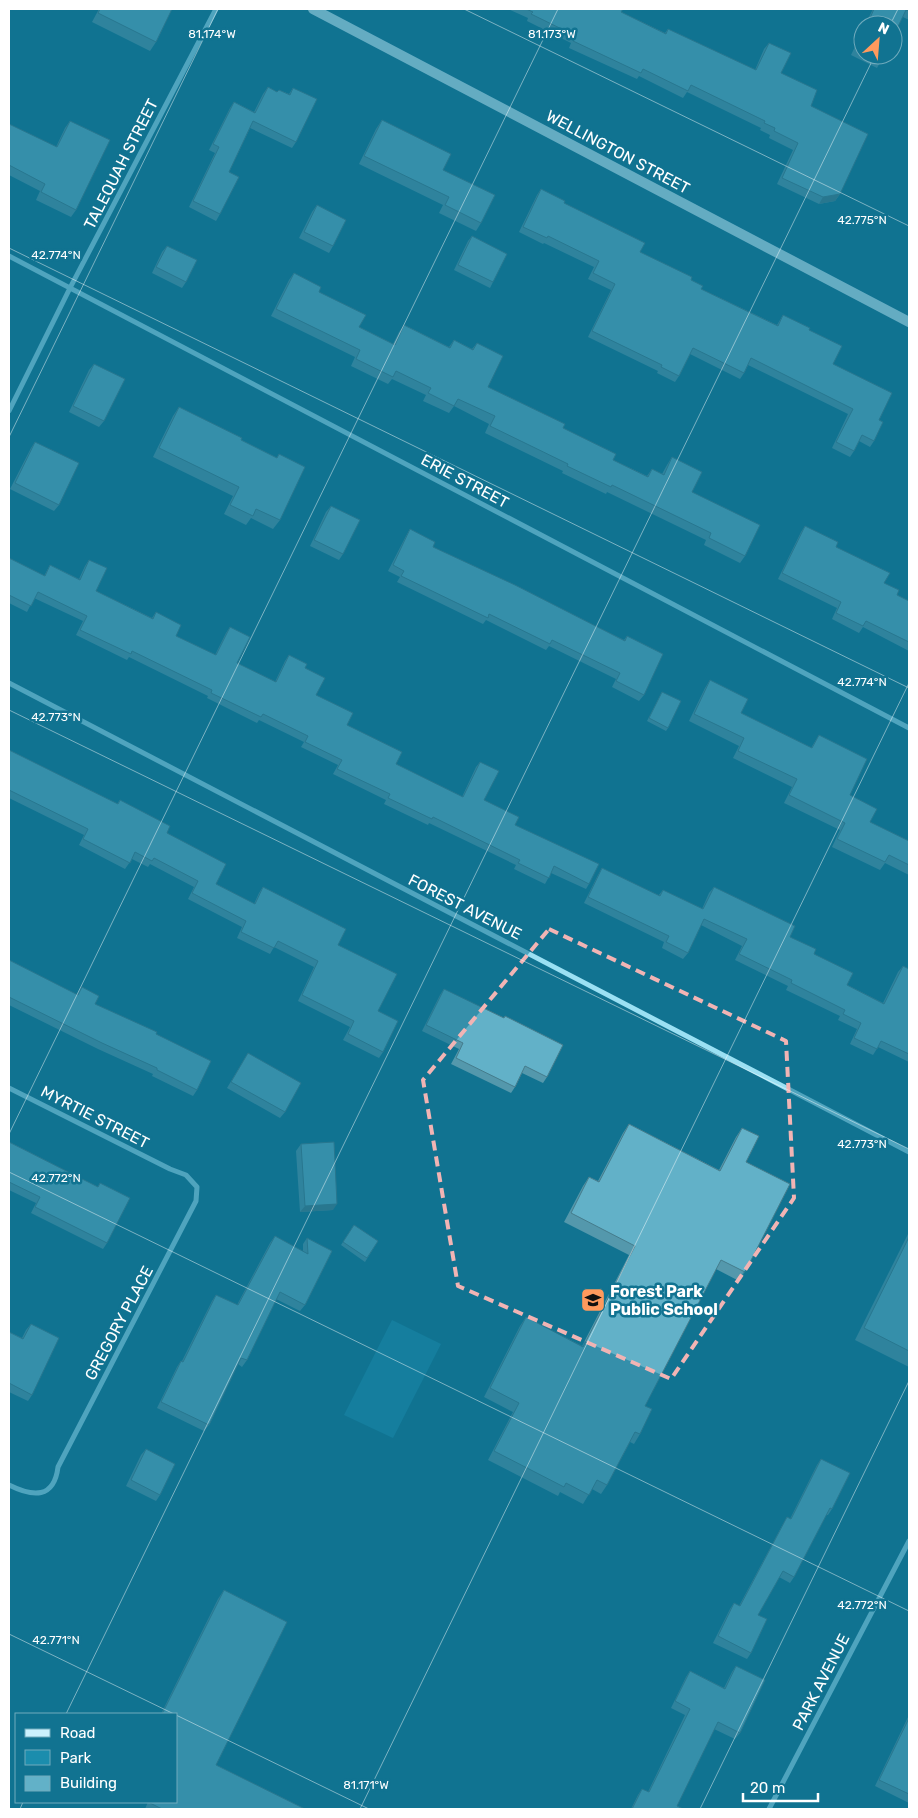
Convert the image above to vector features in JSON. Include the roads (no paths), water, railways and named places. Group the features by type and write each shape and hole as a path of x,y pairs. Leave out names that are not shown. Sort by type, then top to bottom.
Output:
{"street":[{"name":"TALEQUAH STREET","path":"9,411 70,288 216,9"},
{"name":"WELLINGTON STREET","path":"313,9 909,322"},
{"name":"ERIE STREET","path":"9,256 909,728"},
{"name":"FOREST AVENUE","path":"9,684 909,1152"},
{"name":"MYRTIE STREET","path":"9,1088 170,1169"},
{"name":"GREGORY PLACE","path":"9,1485 22,1492 40,1493 49,1490 56,1479 58,1467 196,1201 197,1186 186,1176 170,1169"},
{"name":"PARK AVENUE","path":"769,1809 909,1541"}],"place":[{"name":"Forest Park Public School","path":"593,1300"}]}
